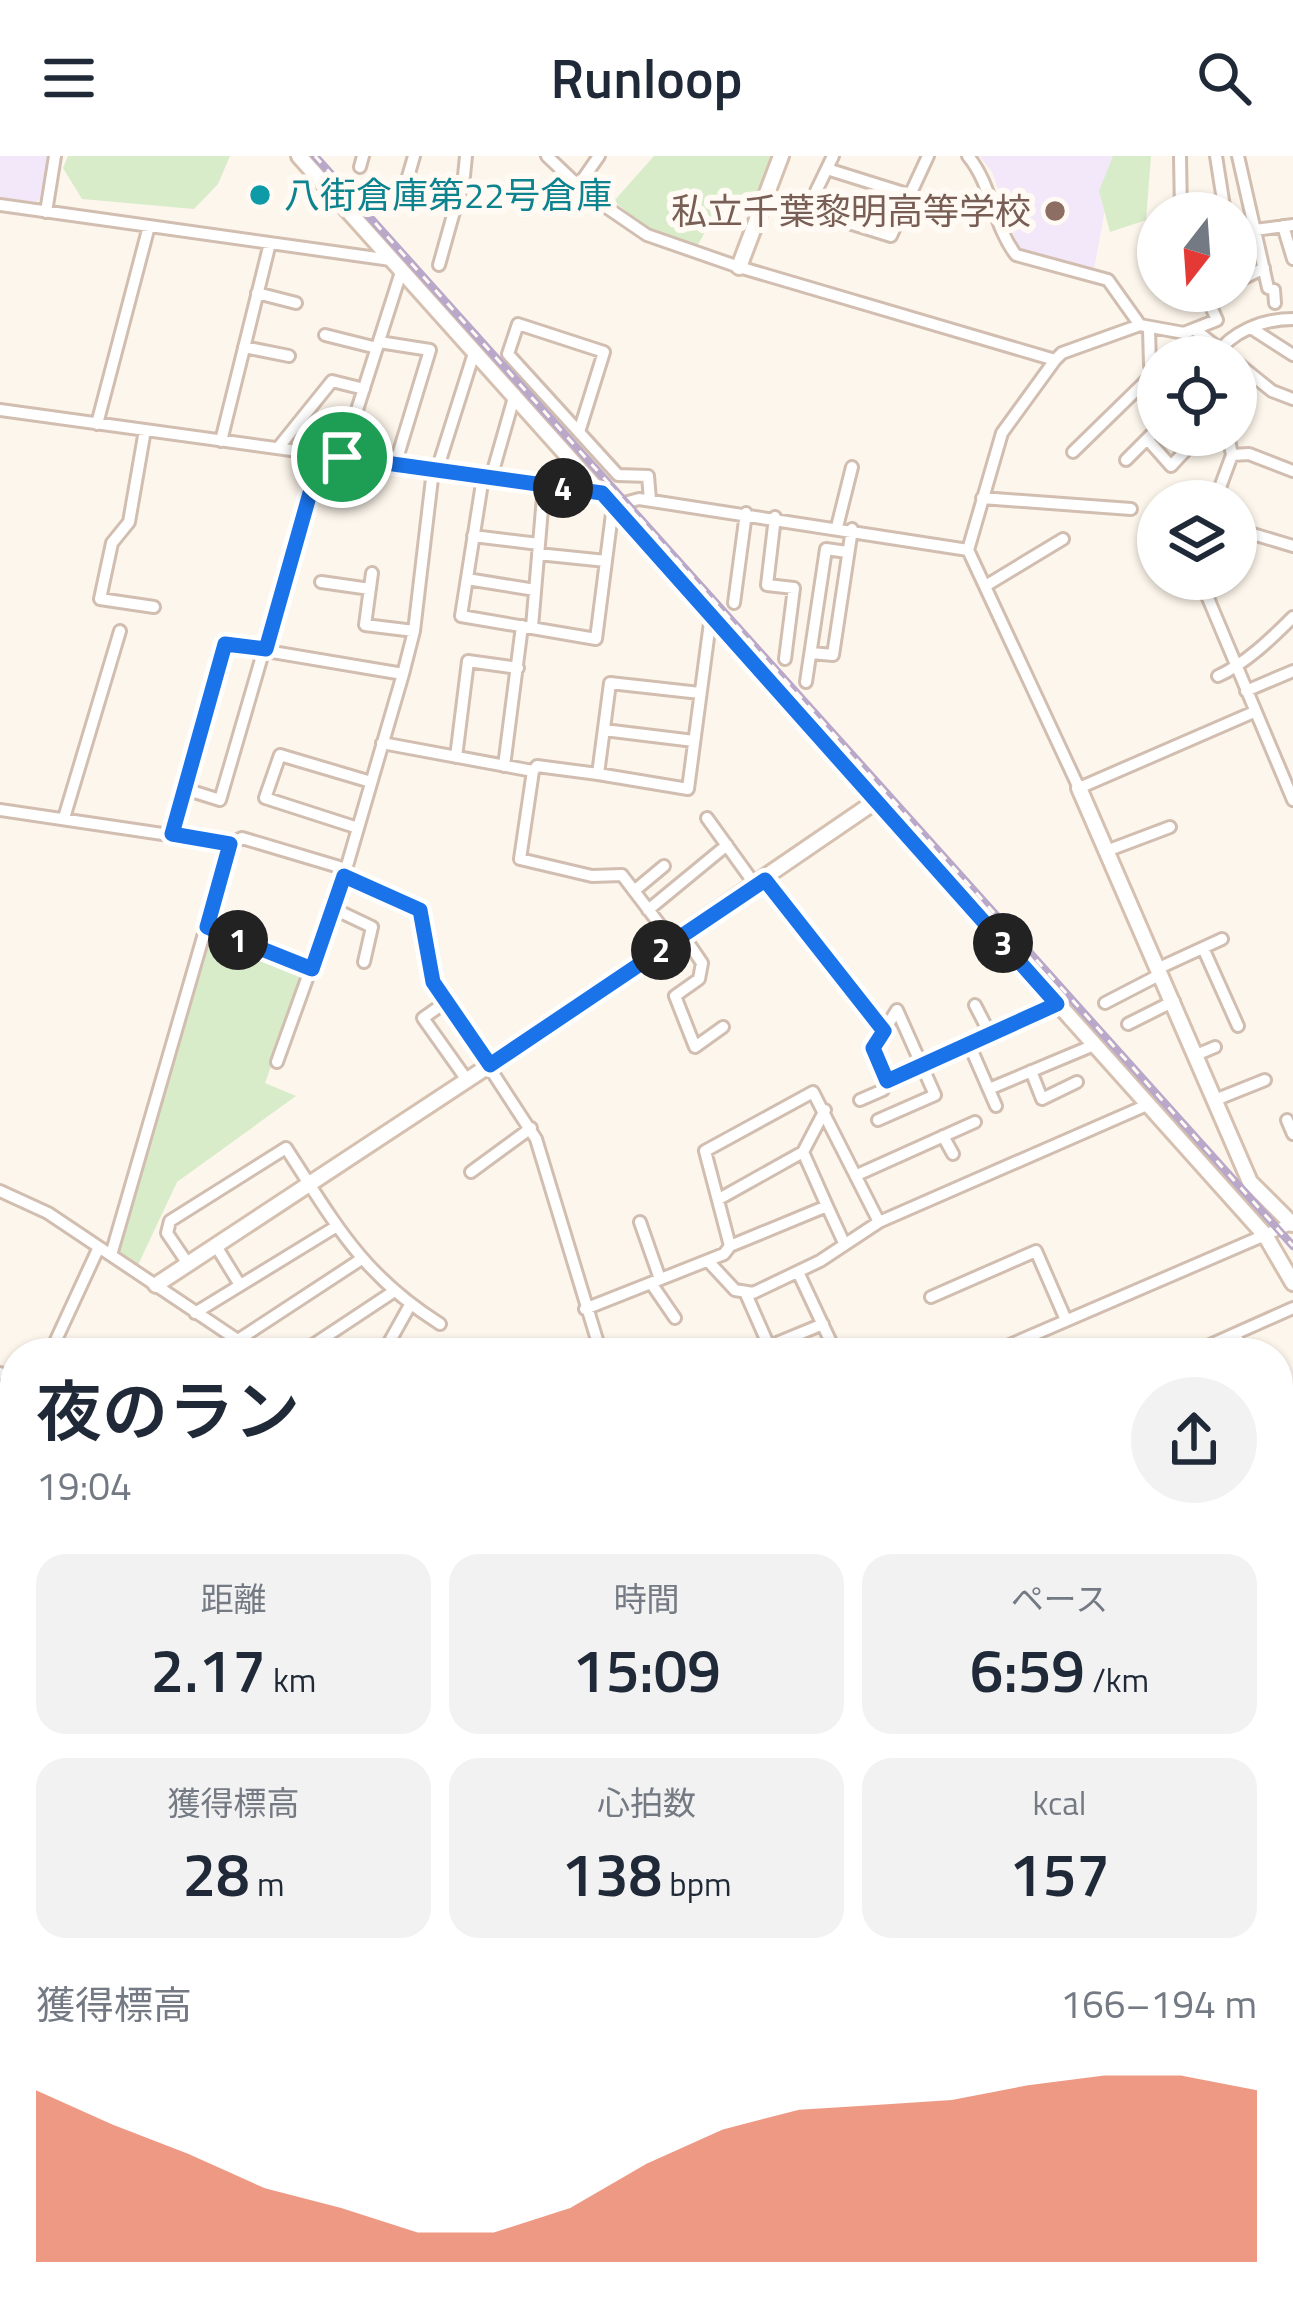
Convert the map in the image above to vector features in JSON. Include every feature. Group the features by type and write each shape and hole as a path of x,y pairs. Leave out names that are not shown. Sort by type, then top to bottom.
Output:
{"street":[{"path":"46,212 55,156"},
{"path":"299,156 1265,1234 1293,1283"},
{"path":"401,201 414,156"},
{"path":"439,265 466,156"},
{"path":"547,156 627,225 647,235 1055,360"},
{"path":"578,186 599,156"},
{"path":"740,267 782,156"},
{"path":"833,156 807,210 891,236 928,156"},
{"path":"968,156 982,173 996,220 1016,256 1108,280 1145,327 1146,336"},
{"path":"1180,156 1181,192"},
{"path":"1216,156 1222,192"},
{"path":"1238,156 1246,192"},
{"path":"827,169 910,195"},
{"path":"0,205 398,265"},
{"path":"1257,230 1288,225 1293,259"},
{"path":"97,424 148,226"},
{"path":"1257,238 1275,302"},
{"path":"221,441 270,243"},
{"path":"342,457 398,265"},
{"path":"1257,271 1264,268"},
{"path":"257,293 296,302"},
{"path":"1025,1338 1292,1224 1250,1182 1109,850 968,550 1008,422 1062,353 1145,327 1184,334 1217,320 1215,312"},
{"path":"1244,336 1265,319 1293,319"},
{"path":"579,431 604,352 518,324 508,354 618,475 647,476 650,500"},
{"path":"1251,328 1293,355"},
{"path":"1194,329 1202,336"},
{"path":"325,335 430,350 395,465"},
{"path":"244,347 289,356"},
{"path":"277,1062 345,872 403,674 414,631 435,470 475,350"},
{"path":"1257,380 1293,399"},
{"path":"278,448 332,381 364,389"},
{"path":"1073,452 1137,393"},
{"path":"514,394 487,477 461,616 596,639 613,506"},
{"path":"0,410 602,493"},
{"path":"145,430 129,522 112,542 100,599 154,607"},
{"path":"1126,460 1137,450"},
{"path":"185,789 220,800 321,454"},
{"path":"1254,456 1293,471"},
{"path":"837,527 852,467"},
{"path":"504,766 535,590 544,485"},
{"path":"982,498 1132,509"},
{"path":"613,506 650,500 968,550"},
{"path":"734,603 746,513"},
{"path":"776,517 767,585 794,588 785,659"},
{"path":"811,653 833,655 851,529"},
{"path":"1257,535 1293,546"},
{"path":"473,536 606,561"},
{"path":"987,585 1063,539"},
{"path":"806,682 826,549 847,552"},
{"path":"372,573 365,625 414,631"},
{"path":"467,579 535,590"},
{"path":"321,582 370,589"},
{"path":"1208,600 1293,800"},
{"path":"711,615 688,789 537,766 520,859 592,876 622,875 648,910 702,963 699,980 675,996 695,1047 723,1027"},
{"path":"1218,676 1236,668 1245,655 1260,650 1293,617"},
{"path":"64,818 120,631"},
{"path":"172,834 225,644 403,674"},
{"path":"456,757 468,661 518,668"},
{"path":"1246,691 1293,671"},
{"path":"598,774 610,683 700,693"},
{"path":"1079,788 1254,712"},
{"path":"604,730 694,741"},
{"path":"382,743 533,771"},
{"path":"358,828 265,798 280,755 371,782"},
{"path":"156,1286 678,939 876,801"},
{"path":"0,810 230,844 242,838 345,872 420,910 433,982 531,1128 595,1338"},
{"path":"707,818 884,1031"},
{"path":"1109,850 1170,827"},
{"path":"58,1338 105,1251 230,844"},
{"path":"648,910 727,845"},
{"path":"634,891 664,866"},
{"path":"332,908 373,927 364,962"},
{"path":"207,927 312,969"},
{"path":"1106,1003 1222,939"},
{"path":"1203,948 1238,1026"},
{"path":"446,1001 422,1018 467,1080"},
{"path":"1128,1024 1174,1001"},
{"path":"860,1100 883,1090 887,1081 1057,1004"},
{"path":"975,1005 990,1034"},
{"path":"878,1120 935,1096 897,1010 873,1048 887,1081"},
{"path":"969,1044 996,1106"},
{"path":"989,1089 1094,1045"},
{"path":"1196,1055 1215,1047"},
{"path":"1031,1071 1042,1099 1076,1082"},
{"path":"1215,1100 1265,1080"},
{"path":"730,1246 706,1151 813,1092 879,1222"},
{"path":"746,1294 798,1272 879,1222 1147,1105"},
{"path":"719,1199 803,1152 826,1110"},
{"path":"1287,1120 1293,1134"},
{"path":"857,1175 975,1122"},
{"path":"471,1172 531,1128"},
{"path":"944,1136 953,1154"},
{"path":"188,1264 167,1233 170,1221 286,1148 360,1260 393,1292 440,1324"},
{"path":"803,1152 844,1243"},
{"path":"0,1191 48,1213 229,1338"},
{"path":"585,1310 827,1206"},
{"path":"640,1222 656,1281 675,1318"},
{"path":"195,1313 337,1226"},
{"path":"216,1246 240,1286"},
{"path":"931,1297 1036,1251 1066,1320"},
{"path":"241,1338 360,1260"},
{"path":"708,1261 723,1282 746,1294 766,1338"},
{"path":"798,1272 829,1338"},
{"path":"324,1338 393,1292"},
{"path":"392,1338 410,1305"},
{"path":"1226,1338 1293,1308"},
{"path":"794,1338 823,1324"},
{"path":"1235,1334 1237,1338"}],"shaded area":[{"path":"0,156 50,156 43,197 36,202 0,197"},
{"name":"私立千葉黎明高等学校","path":"979,156 1115,156 1094,269 1019,250 992,172"}],"green space":[{"path":"68,156 230,156 218,184 194,209 82,199 63,168"},
{"path":"654,156 774,156 750,216 718,209 696,248 649,231 614,201"},
{"path":"1113,156 1151,156 1148,192 1137,192 1137,223 1110,232 1099,191"},
{"path":"208,931 306,970 265,1083 296,1096 177,1182 138,1265 116,1251"}],"railway":[{"path":"315,156 1293,1246"}],"place":[{"name":"八街倉庫第22号倉庫","path":"260,195"},
{"name":"私立千葉黎明高等学校","path":"1055,211"}],"route":[{"path":"321,454 342,457 602,493 1057,1004 887,1081 873,1048 884,1031 765,880 490,1065 433,982 420,910 344,876 312,969 207,927 230,844 172,834 225,644 266,649 321,454"}]}
